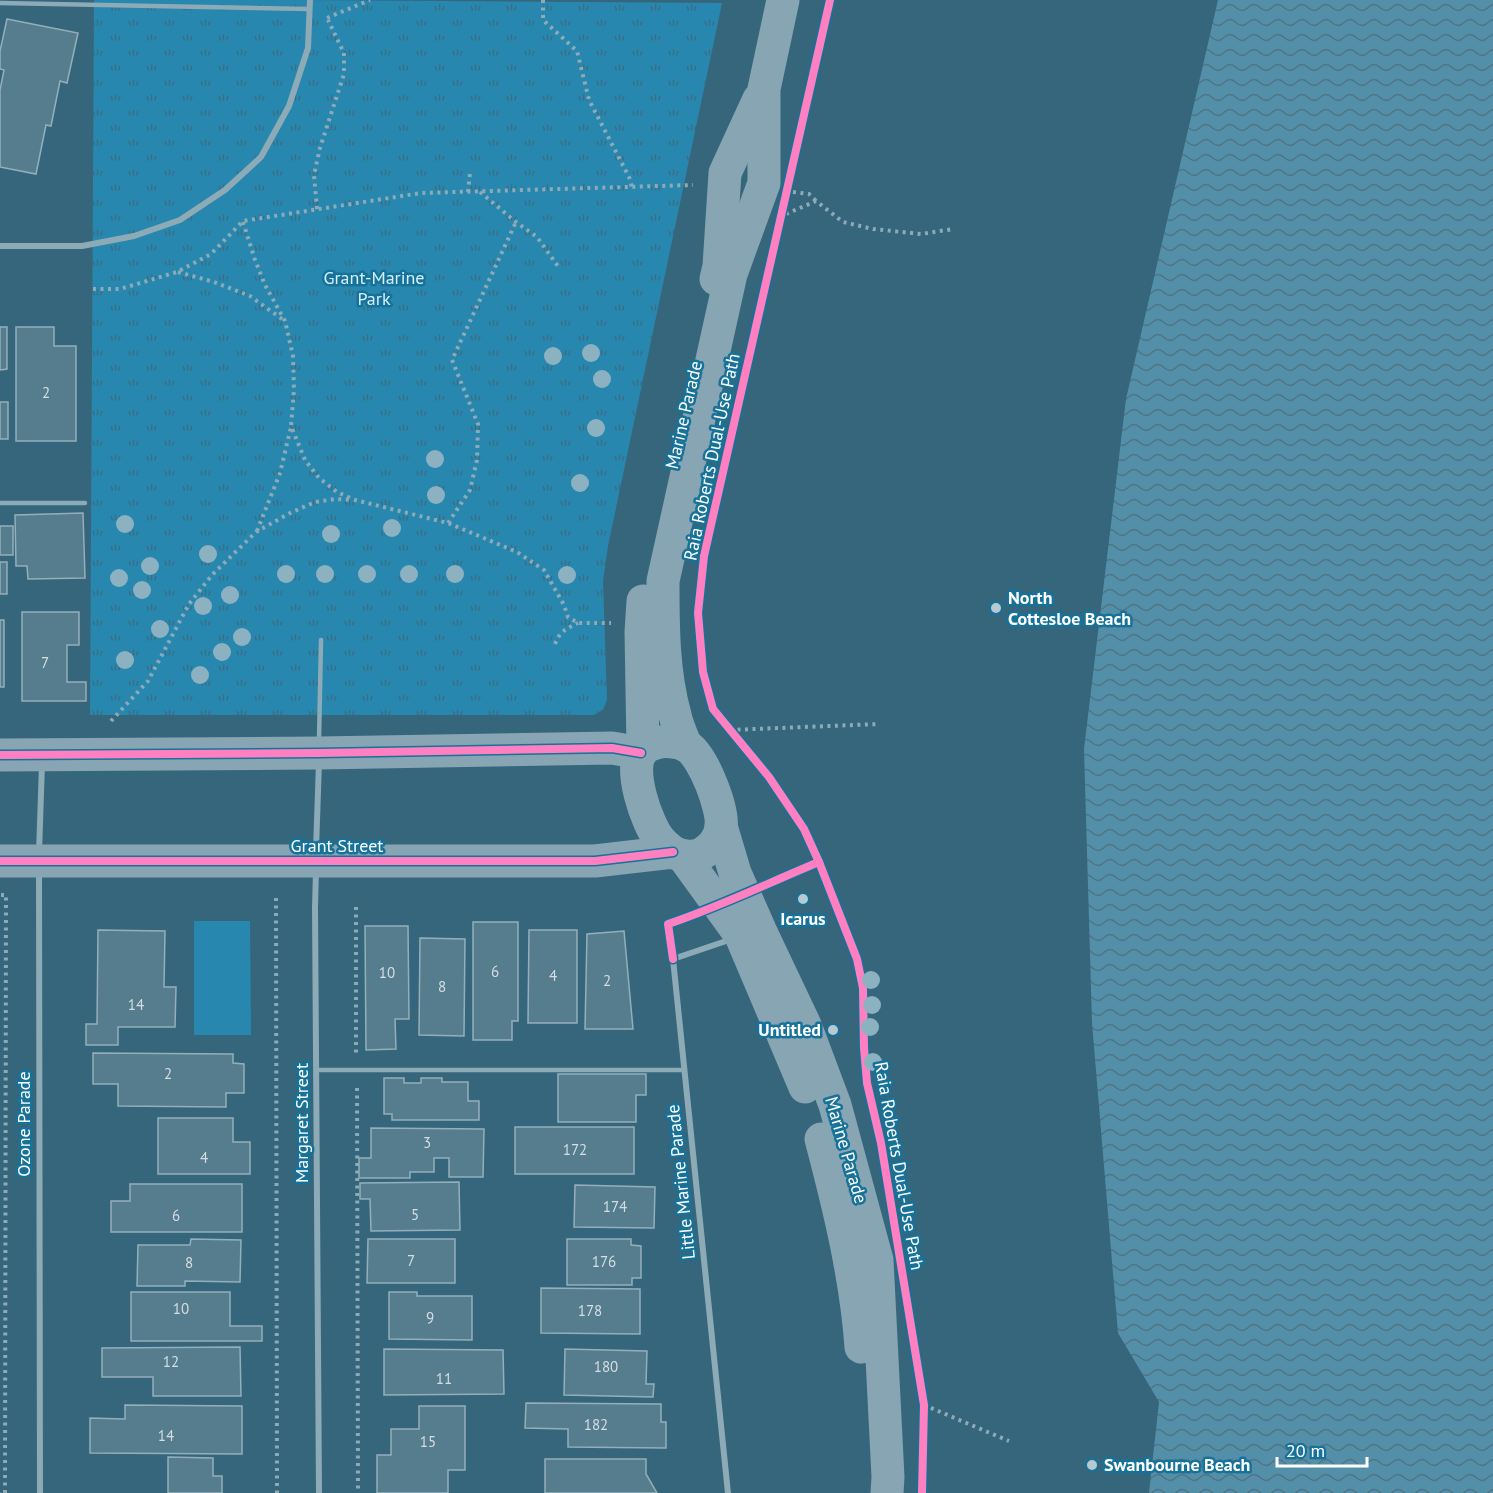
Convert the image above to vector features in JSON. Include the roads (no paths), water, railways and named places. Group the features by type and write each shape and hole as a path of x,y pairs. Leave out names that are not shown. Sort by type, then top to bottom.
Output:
{"street":[{"path":"0,246 82,246 134,236 180,220 225,190 261,157 289,106 308,48 310,0"},
{"name":"Marine Parade","path":"686,746 675,717 667,676 663,630 663,581 732,274 764,183 764,89 783,0"},
{"name":"Marine Parade","path":"642,751 641,632 644,580 719,266 725,173 764,89"},
{"path":"0,754 319,753 612,748 642,751 658,742 672,742 686,746 700,761 712,785 720,809 721,826 718,839 711,848 700,855 678,854 659,839 644,808 639,789 637,772 638,760 642,751"},
{"name":"Margaret Street","path":"319,753 315,919 319,1493"},
{"name":"Ozone Parade","path":"40,1493 39,862 42,754"},
{"name":"Marine Parade","path":"721,826 750,933 809,1096 831,1179 850,1265 860,1336 867,1422 867,1493"},
{"name":"Marine Parade","path":"678,854 750,933 805,1025 835,1105 877,1260 887,1493"},
{"name":"Grant Street","path":"0,861 595,861 678,854"},
{"name":"Little Marine Parade","path":"728,1493 673,959 750,933"}],"lane":[{"path":"0,3 310,9"},
{"path":"0,503 85,503"},
{"path":"319,753 321,640"},
{"path":"316,1070 684,1070"}],"water":[{"path":"1218,0 1493,0 1493,1493 1149,1493 1159,1402 1118,1333 1092,1023 1084,749 1126,399"}],"place":[{"name":"North Cottesloe Beach","path":"996,608"},
{"name":"Icarus","path":"803,899"},
{"name":"Untitled","path":"833,1030"},
{"name":"Swanbourne Beach","path":"1092,1465"}],"park label":[{"name":"Grant-Marine Park","path":"374,288"}]}
